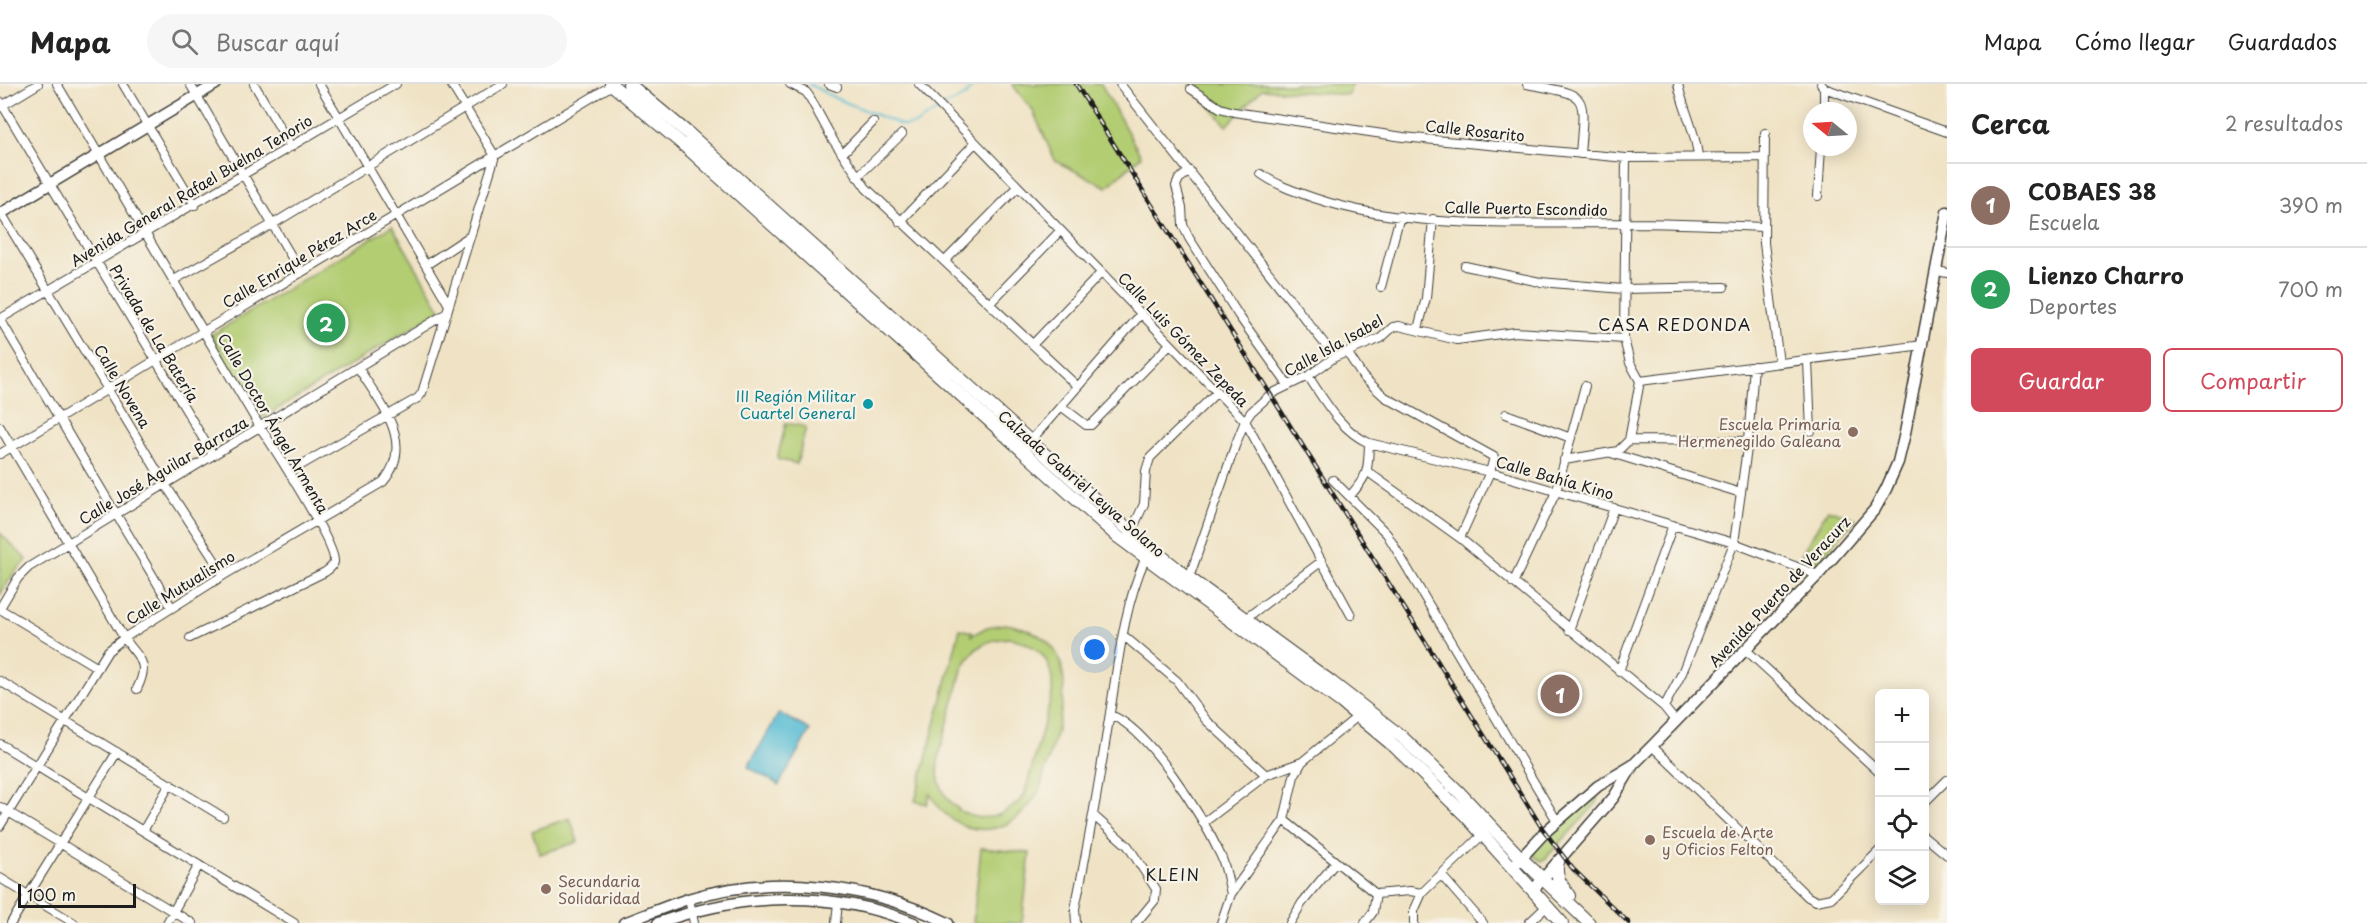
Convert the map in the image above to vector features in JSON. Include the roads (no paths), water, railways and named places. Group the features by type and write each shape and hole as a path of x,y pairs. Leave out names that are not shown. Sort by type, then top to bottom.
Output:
{"main road":[{"name":"Calzada Gabriel Leyva Solano","path":"612,84 708,161 832,271 1031,440 1131,532 1402,737 1543,879"},
{"name":"Calzada Gabriel Leyva Solano","path":"629,84 689,134 708,161"},
{"name":"Calzada Gabriel Leyva Solano","path":"832,271 1022,451 1118,537 1358,716 1429,778 1562,923"},
{"path":"1558,862 1555,871 1557,879 1579,912"},
{"path":"1543,879 1589,923"}],"street":[{"path":"1,105 38,84"},
{"name":"Calle Doctor Ángel Armenta","path":"57,84 317,520 334,562 325,572 190,638"},
{"path":"123,84 195,205"},
{"path":"190,84 301,273"},
{"path":"1,213 216,84"},
{"path":"254,84 291,147"},
{"path":"320,84 426,265 448,309"},
{"path":"289,472 418,398 422,393 495,156 451,84"},
{"path":"174,280 273,224 503,84"},
{"name":"Calle Enrique Pérez Arce","path":"0,454 612,84"},
{"path":"790,84 809,96 857,177 900,222 945,261 1077,387"},
{"name":"Calle Luis Gómez Zepeda","path":"919,84 1245,421 1352,615"},
{"path":"1120,84 1335,357"},
{"path":"1527,84 1569,92 1576,96 1583,112 1580,154"},
{"path":"1678,84 1683,104 1695,132 1698,157"},
{"name":"Avenida General Rafael Buelna Tenorio","path":"0,319 244,176 391,85"},
{"path":"1824,102 1823,86 1947,132"},
{"name":"Calle Rosarito","path":"1191,89 1220,108 1244,114 1403,137 1626,159 1764,157"},
{"name":"Privada de La Batería","path":"1,105 51,183 213,455"},
{"path":"842,154 873,122"},
{"path":"1765,133 1763,227 1779,363"},
{"path":"857,177 902,135"},
{"path":"900,222 975,143"},
{"path":"1818,196 1820,156"},
{"path":"1564,460 1618,451 1629,440 1640,381 1630,363 1624,339 1626,159"},
{"path":"1190,171 1179,179 1176,186 1183,225 1239,316 1288,384"},
{"name":"Calle Puerto Escondido","path":"1261,174 1277,186 1342,207 1371,213 1499,224 1624,223 1763,227"},
{"path":"945,261 1018,187"},
{"name":"Avenida Puerto de Veracurz","path":"1512,868 1557,821 1598,786 1633,765 1818,575 1875,509 1898,462 1923,345 1942,272 1947,212"},
{"name":"Calle Novena","path":"1,213 165,484 224,575"},
{"path":"1381,287 1400,216"},
{"path":"1418,329 1426,298 1433,219"},
{"path":"990,303 1060,231"},
{"path":"426,265 470,236"},
{"path":"1464,266 1540,282 1623,290 1724,287"},
{"path":"1033,344 1101,273"},
{"name":"Calle José Aguilar Barraza","path":"0,609 23,572 358,367 448,309"},
{"path":"1022,451 1141,314"},
{"path":"0,319 172,608"},
{"name":"Calle Isla Isabel","path":"1245,421 1259,404 1288,384 1308,376 1335,357 1380,338 1393,327 1418,329 1457,340 1515,332 1624,339"},
{"path":"1061,406 1086,425 1091,425 1170,344"},
{"path":"1640,381 1923,345"},
{"path":"1347,352 1363,377 1385,397 1492,455 1494,460 1490,472 1460,538"},
{"path":"1808,361 1811,431"},
{"path":"1664,708 1682,673 1734,543 1748,441 1754,366"},
{"name":"Calle Mutualismo","path":"0,826 108,651 124,638 224,575 383,482 390,474 397,454 397,437 358,367"},
{"name":"Calle Bahía Kino","path":"1308,376 1337,418 1354,436 1369,443 1490,472 1673,525 1734,543 1818,575"},
{"path":"1513,583 1556,492 1586,386"},
{"path":"1131,532 1144,504 1146,471 1150,458 1217,392"},
{"path":"1506,414 1570,438"},
{"path":"1189,578 1245,421"},
{"path":"0,427 67,544 145,669 137,688"},
{"path":"1629,440 1748,441"},
{"path":"1350,496 1368,472 1369,443"},
{"path":"1610,453 1741,493"},
{"path":"1368,472 1460,538 1664,708 1676,722"},
{"path":"1333,480 1387,534 1557,821"},
{"path":"1569,630 1614,508"},
{"path":"1619,671 1673,525"},
{"path":"1076,923 1075,909 1094,816 1123,635 1134,586 1145,559"},
{"path":"1245,619 1322,561"},
{"path":"0,609 98,668"},
{"path":"1123,635 1172,676 1206,720 1266,775"},
{"path":"1745,650 1875,768"},
{"path":"0,681 222,817"},
{"path":"1110,715 1120,718 1138,734 1171,773 1221,856 1231,894"},
{"path":"1203,823 1266,775 1302,762 1358,716"},
{"path":"0,744 294,923"},
{"path":"1652,746 1808,897 1816,900 1831,898 1879,851"},
{"path":"11,923 117,752"},
{"path":"1221,923 1231,894 1284,819 1294,776 1302,762"},
{"name":"Avenida Puerto de Veracurz","path":"1533,890 1614,797 1633,765"},
{"path":"1929,798 1947,780"},
{"path":"143,831 170,784"},
{"path":"0,807 192,923"},
{"path":"1094,816 1128,846 1156,889 1155,900 1136,923"},
{"path":"1284,819 1376,894 1410,891 1422,893"},
{"path":"1414,923 1414,911 1422,893 1442,876 1482,834"},
{"path":"1929,840 1947,855"},
{"path":"1290,923 1302,903 1336,862"},
{"path":"167,923 199,865"},
{"path":"1442,876 1483,923"},
{"path":"0,878 74,923"},
{"path":"624,923 689,899 758,887 814,886 896,902 948,923"},
{"path":"1365,923 1374,912 1376,894"},
{"path":"689,899 694,923"},
{"path":"658,923 692,911 727,904 774,899 838,902 914,923"},
{"path":"836,923 838,902"},
{"path":"1529,923 1547,906"}],"water":[{"path":"779,713 810,730 779,785 748,767"}],"waterway":[{"path":"809,84 835,98 904,126 916,124 940,109"},
{"path":"945,106 965,96 974,84"}],"railway":[{"path":"1076,84 1542,828 1573,869 1629,923"}],"place":[{"name":"Lienzo Charro","path":"326,323"},
{"name":"III Región Militar Cuartel General","path":"868,404"},
{"name":"Escuela Primaria Hermenegildo Galeana","path":"1853,432"},
{"name":"COBAES 38","path":"1560,694"},
{"name":"Escuela de Arte y Oficios Felton","path":"1650,840"},
{"name":"Secundaria Solidaridad","path":"546,889"}],"district":[{"name":"CASA REDONDA","path":"1675,324"},
{"name":"KLEIN","path":"1173,874"}]}
